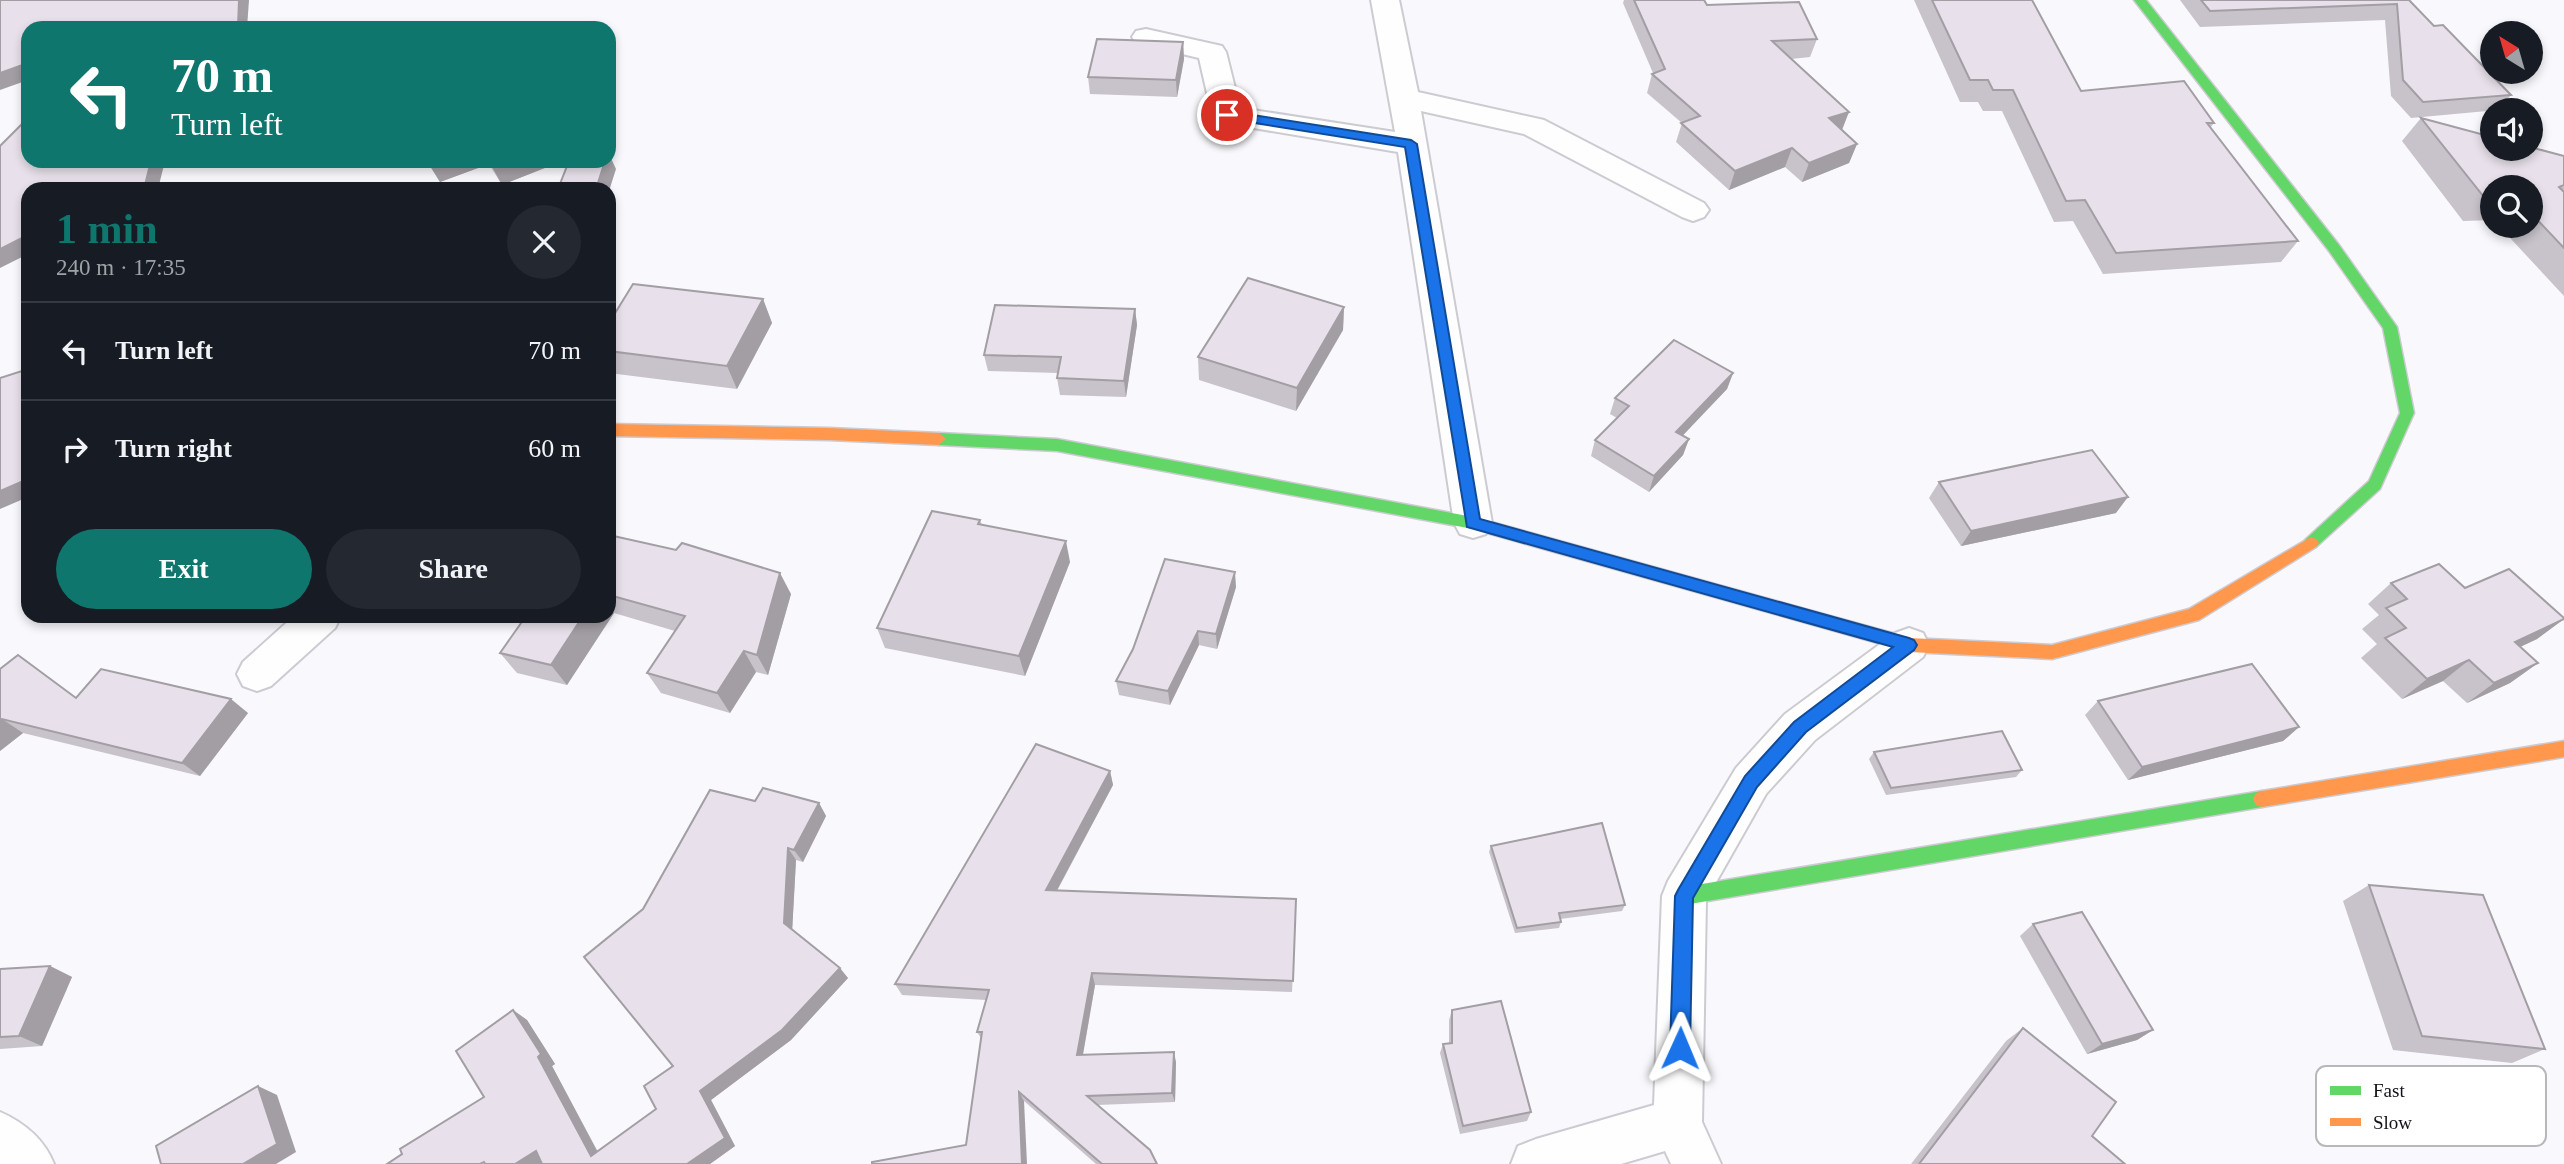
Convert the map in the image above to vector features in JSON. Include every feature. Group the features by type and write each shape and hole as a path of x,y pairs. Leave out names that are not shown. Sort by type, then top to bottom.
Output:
{"street":[{"path":"1385,0 1404,98 1473,523"},
{"path":"616,430 829,434 1057,445 1473,523 1909,645 2052,652 2193,615 2303,550 2375,485 2407,413 2390,327 2334,248 2140,0"},
{"path":"1146,37 1212,52 1227,115 1411,144"},
{"path":"1404,98 1533,127 1693,210"},
{"path":"257,674 313,623"},
{"path":"1536,1164 1687,1144 1684,896 1751,782 1767,763 1800,727 1909,645"},
{"path":"1684,896 2564,749"},
{"path":"0,1137 29,1164"}],"building":[{"path":"0,0 239,0 238,21 21,21 21,66 0,73"},
{"path":"1634,0 1704,0 1707,5 1799,2 1817,39 1772,41 1849,112 1829,118 1857,144 1809,163 1792,148 1735,171 1681,123 1700,116 1652,74 1665,69"},
{"path":"1932,0 2032,0 2081,91 2184,81 2214,123 2207,123 2298,241 2116,253 2085,200 2066,201 2013,90 1993,90 1988,80 1970,80"},
{"path":"2201,0 2409,0 2434,26 2443,25 2480,63 2480,84 2500,84 2511,95 2423,102 2403,80 2397,4 2210,11"},
{"path":"1097,39 1183,42 1176,80 1088,77"},
{"path":"2421,118 2480,134 2480,161 2543,161 2543,150 2564,156 2564,185 2559,187 2564,192 2564,248 2543,226 2543,175 2480,175 2480,192"},
{"path":"21,125 21,168 149,168 146,182 21,182 21,238 0,249 0,146"},
{"path":"566,168 603,168 598,182 561,182"},
{"path":"1248,278 1344,307 1297,388 1198,357"},
{"path":"633,284 763,299 727,366 616,352 616,312"},
{"path":"995,305 1135,309 1124,381 1057,378 1061,357 984,355"},
{"path":"1674,340 1733,373 1676,432 1689,439 1654,476 1595,440 1629,406 1615,398"},
{"path":"21,371 21,482 0,491 0,378"},
{"path":"2092,450 2128,497 1971,531 1939,482"},
{"path":"932,511 980,520 978,524 1066,541 1019,656 877,628"},
{"path":"616,537 676,550 682,543 780,573 757,655 744,651 717,693 647,673 685,616 616,597"},
{"path":"1165,559 1235,572 1216,634 1198,631 1168,691 1116,681 1133,649"},
{"path":"2439,564 2465,588 2509,569 2564,618 2515,642 2538,663 2494,683 2469,660 2427,679 2385,638 2406,628 2386,608 2407,599 2391,583"},
{"path":"521,623 578,623 551,665 500,653"},
{"path":"18,655 76,698 101,669 231,699 182,763 2,719 0,721 0,669"},
{"path":"2252,664 2299,727 2142,767 2098,701"},
{"path":"2002,731 2022,770 1891,788 1874,752"},
{"path":"1036,744 1110,771 1046,890 1296,899 1293,981 1092,973 1077,1055 1174,1052 1172,1093 1087,1096 1150,1150 1157,1164 1102,1164 1019,1092 1022,1164 872,1164 966,1145 982,1032 977,1032 989,990 895,984"},
{"path":"763,788 819,803 794,850 788,848 784,923 840,968 782,1030 700,1091 725,1138 687,1164 542,1164 536,1151 515,1164 387,1164 402,1154 400,1149 484,1097 456,1051 513,1010 541,1054 538,1057 591,1156 656,1109 644,1086 673,1066 584,957 643,909 710,790 755,801"},
{"path":"1602,823 1625,905 1559,913 1561,922 1517,928 1491,846"},
{"path":"2369,885 2483,895 2545,1049 2422,1036"},
{"path":"2082,912 2153,1030 2102,1044 2033,924"},
{"path":"50,966 19,1036 0,1037 0,969"},
{"path":"1501,1001 1531,1112 1463,1126 1443,1044 1452,1043 1452,1010"},
{"path":"2023,1028 2116,1102 2092,1136 2125,1164 1919,1164"},
{"path":"258,1086 277,1144 243,1164 161,1164 156,1146"}],"traffic: fast":[{"path":"2140,0 2334,248 2390,327 2407,413 2375,485 2311,543"},
{"path":"939,439 1057,445 1473,523 1892,640"},
{"path":"1684,896 2262,799"}],"traffic: slow":[{"path":"616,430 939,439"},
{"path":"1892,640 1909,645 2052,652 2193,615 2311,543"},
{"path":"2262,799 2564,749"}],"route":[{"path":"1227,115 1411,144 1473,523 1909,645 1800,727 1767,763 1751,782 1684,896 1680,1048"}]}
